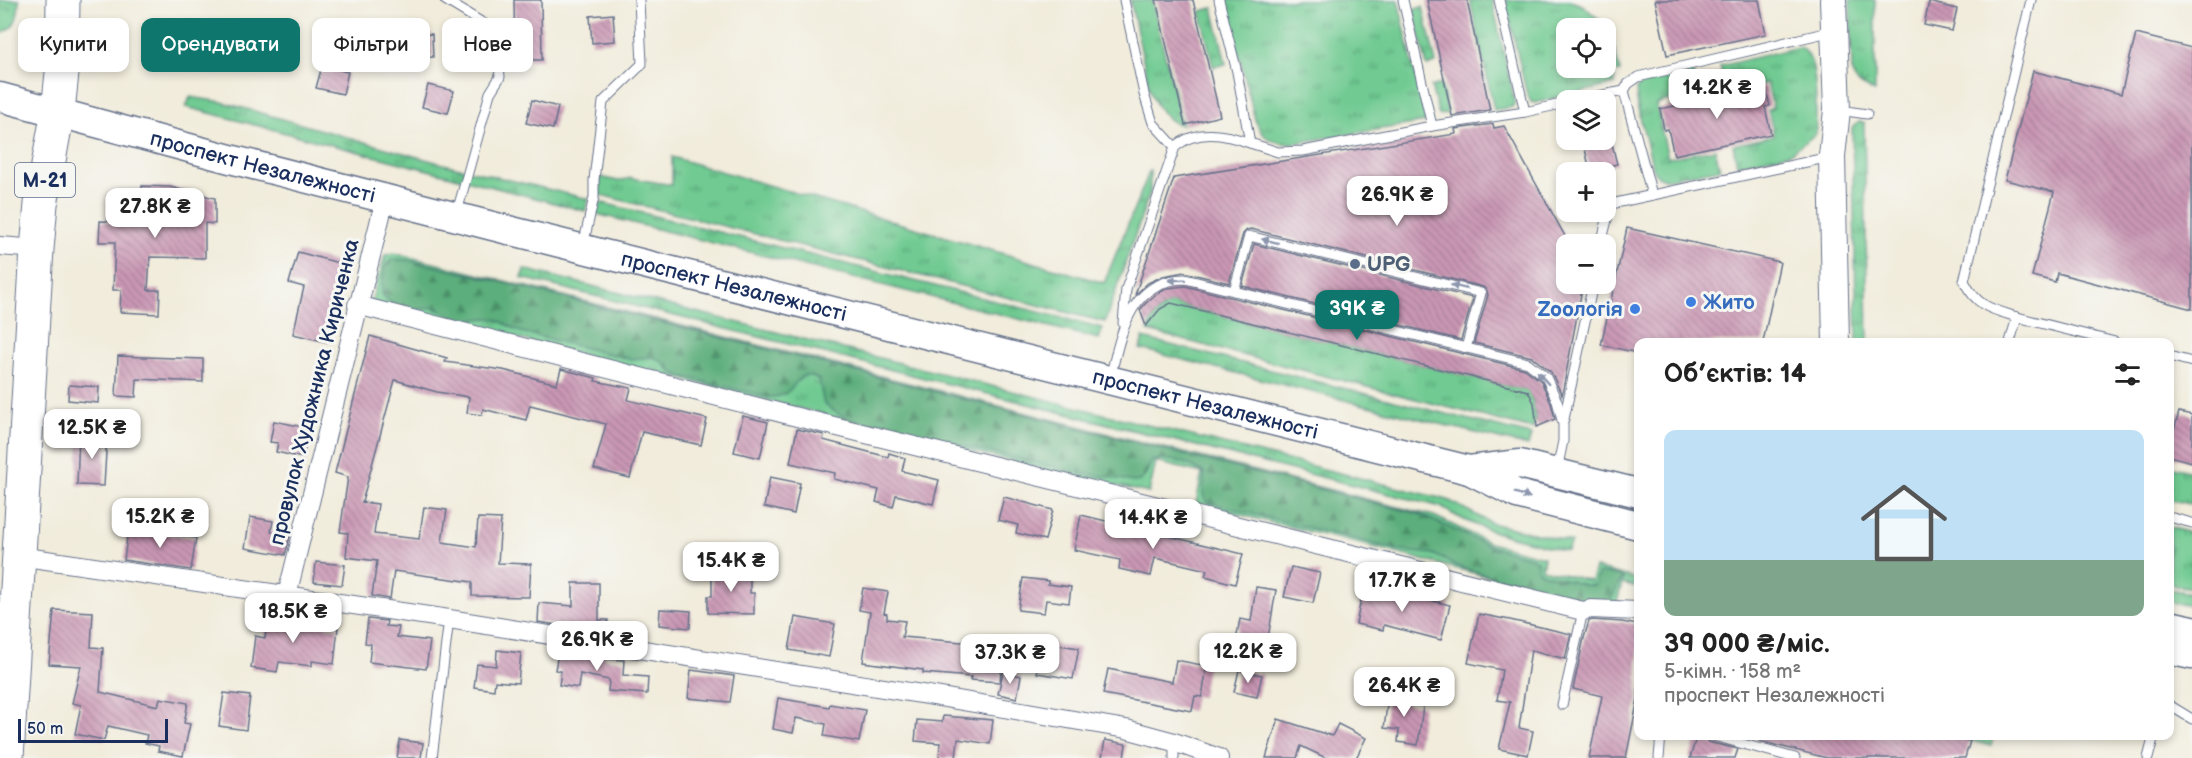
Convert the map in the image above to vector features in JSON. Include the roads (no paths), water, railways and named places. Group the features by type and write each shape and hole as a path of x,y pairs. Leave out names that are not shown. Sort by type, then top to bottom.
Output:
{"highway":[{"name":"М-21","path":"7,758 6,669 19,556 17,501 41,204 58,111 62,63 63,0"}],"main road":[{"name":"проспект Незалежності","path":"0,97 385,199 1469,470 1517,494 1634,524"},
{"name":"проспект Незалежності","path":"1469,470 1520,464 1634,492"},
{"path":"2174,632 2186,649"}],"street":[{"path":"1833,0 1837,110 1832,156 1836,338"},
{"name":"провулок Художника Кириченка","path":"287,595 385,199"},
{"path":"0,246 37,249"},
{"path":"357,305 804,419 1582,611 1590,609 1634,611"},
{"path":"19,556 449,619 1092,723 1126,729 1174,750 1219,758"}],"lane":[{"path":"445,0 491,28 497,43 500,77 490,93 456,217"},
{"path":"583,249 594,197 603,102 642,64 639,0"},
{"path":"1124,0 1152,123 1175,147"},
{"path":"1219,0 1237,72 1250,143"},
{"path":"1403,0 1432,126"},
{"path":"1499,0 1525,112"},
{"path":"2031,0 1964,281 1970,295 1985,307 2099,338"},
{"path":"1652,195 1624,91 1628,84 1638,76 1833,31"},
{"path":"1616,93 1624,91"},
{"path":"1110,381 1123,329 1126,289 1175,147 1188,137 1211,134 1227,135 1278,152 1302,151 1556,105"},
{"path":"1837,110 1867,114"},
{"path":"1604,234 1611,204 1652,195 1695,191 1832,156"},
{"path":"1234,291 1250,236 1481,292 1467,348"},
{"path":"1123,329 1137,302 1153,288 1169,279 1185,279 1528,363 1546,377 1557,401 1563,424"},
{"path":"1557,473 1563,441 1563,424 1591,294"},
{"path":"2011,338 2017,317"},
{"path":"2174,357 2192,362"},
{"path":"2174,518 2192,523"},
{"path":"1562,705 1582,611"},
{"path":"432,758 449,619"},
{"path":"2174,708 2192,719"},
{"path":"1659,758 1661,740"},
{"path":"1728,740 1795,758"},
{"path":"2148,758 2153,740"}],"place":[{"name":"UPG","path":"1355,264"},
{"name":"Жито","path":"1691,302"},
{"name":"Zooлогія","path":"1635,309"}]}
